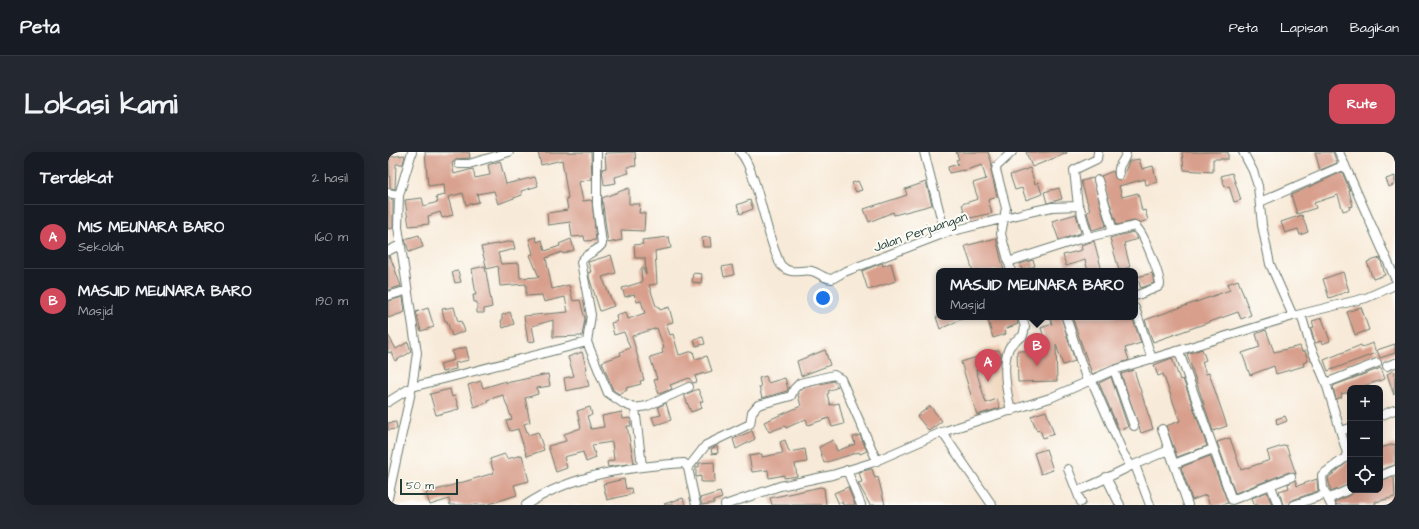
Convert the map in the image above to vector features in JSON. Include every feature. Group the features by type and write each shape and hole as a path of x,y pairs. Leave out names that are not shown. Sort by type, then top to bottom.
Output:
{"street":[{"path":"388,498 412,387 417,353 398,228 399,195 412,152"},
{"path":"459,164 469,164 509,152"},
{"path":"597,152 597,205 602,244 584,257 581,262 592,315 587,342 608,393 624,404 635,408 647,406 689,387"},
{"name":"Jalan Perjuangan","path":"740,152 744,156 753,180 771,243 782,267 791,272 803,270 816,273 830,279 835,278 844,272 944,233 1052,207 1078,206"},
{"path":"924,152 944,233"},
{"path":"1010,268 1001,234 1001,226 1005,218 1006,208 996,170 997,166 1012,152"},
{"path":"1088,237 1082,211 1078,206 1074,170 1098,159 1098,152"},
{"path":"1119,175 1119,165 1126,156 1126,152"},
{"path":"1242,152 1253,171 1258,186 1262,226 1270,264 1293,316"},
{"path":"1339,152 1395,278"},
{"path":"1260,202 1345,165"},
{"path":"1098,180 1112,231"},
{"path":"388,193 399,195"},
{"path":"1008,262 1088,237 1135,226 1138,227 1160,281 1158,287 1138,295"},
{"path":"388,251 400,245"},
{"path":"725,505 780,486 848,470 877,461 947,430 1011,412 1050,398 1114,370 1179,352 1293,316 1366,298 1395,285"},
{"path":"388,296 408,290"},
{"path":"1302,314 1310,345 1326,384 1347,453 1345,458 1322,475 1323,488 1329,502 1347,491"},
{"path":"1138,317 1152,359"},
{"path":"1011,412 1007,391 1007,356 1013,343 1023,336 1025,328 1023,320"},
{"path":"1067,320 1089,380 1123,453 1133,465 1150,505"},
{"path":"388,402 412,387 587,342"},
{"path":"1179,352 1233,502 1291,477"},
{"path":"1326,384 1377,363"},
{"path":"1387,366 1395,363"},
{"path":"1114,370 1134,426"},
{"path":"688,468 706,444 750,424 752,412 758,405 791,396 794,389 800,383 834,375 841,379 877,461"},
{"path":"635,408 642,466"},
{"path":"1383,415 1394,410"},
{"path":"1162,429 1188,505"},
{"path":"1341,431 1347,429"},
{"path":"947,430 992,505"},
{"path":"1174,464 1213,449"},
{"path":"1077,491 1169,450"},
{"path":"529,504 571,482 614,470 684,463 688,468 696,505"},
{"path":"1068,469 1081,502"},
{"path":"848,470 861,505"},
{"path":"1383,475 1395,470"},
{"path":"1106,477 1120,505"},
{"path":"1270,486 1278,505"},
{"path":"1294,505 1320,496"}],"shaded area":[{"path":"1000,345 1019,405 976,419 956,360"}],"building":[{"path":"425,152 469,152 470,158 457,159 452,163 454,174 473,169 475,178 490,175 488,165 500,161 506,184 535,177 538,186 521,191 522,195 498,204 494,191 477,194 479,202 466,205 463,193 448,197 453,215 442,218 440,212 428,216 429,224 409,226 405,200 422,198 424,206 438,202 436,197 445,195 444,184 428,186"},
{"path":"538,152 591,152 592,179 579,182 583,201 592,201 596,240 585,241 584,236 572,237 570,222 548,225 547,213 568,210 566,198 568,198 562,160 541,165"},
{"path":"635,152 636,166 627,167 629,173 615,177 616,183 604,185 602,169 606,168 605,153"},
{"path":"956,152 988,152 992,164 991,171 997,197 988,200 992,213 966,219 962,204 978,199 973,183 986,179 982,165 963,171 949,173 948,167 958,164 956,160 959,159"},
{"path":"1026,152 1067,152 1067,153 1032,167"},
{"path":"1182,152 1228,152 1228,159 1213,159 1213,172 1184,170"},
{"path":"1315,152 1333,152 1337,163 1320,170"},
{"path":"405,155 403,164 396,164 395,189 390,188 389,157"},
{"path":"1139,159 1142,169 1153,166 1157,182 1146,185 1145,179 1119,186 1122,197 1138,193 1142,211 1145,210 1148,220 1139,223 1134,221 1117,225 1101,176 1113,171 1115,178 1122,180 1129,161"},
{"path":"1030,168 1035,184 1038,182 1042,194 1026,200 1022,188 1015,190 1010,175"},
{"path":"1342,172 1350,191 1353,206 1349,207 1350,209 1343,211 1338,195 1314,203 1316,208 1297,214 1291,195"},
{"path":"1232,173 1241,200 1234,202 1229,186 1225,187 1221,176"},
{"path":"1395,176 1395,184 1389,187 1386,179"},
{"path":"1093,178 1106,226 1092,230 1087,212 1090,211 1081,181"},
{"path":"858,181 862,190 856,192 852,183"},
{"path":"926,182 932,205 894,215 893,212 869,222 864,209 907,195 905,189"},
{"path":"629,188 629,204 640,204 639,213 645,213 644,231 621,230 622,240 608,243 602,198"},
{"path":"1059,188 1062,199 1047,203 1044,192"},
{"path":"388,199 393,200 393,228 388,229"},
{"path":"750,200 753,209 740,214 737,205"},
{"path":"1076,214 1081,233 1059,240 1052,221"},
{"path":"1302,215 1308,232 1300,235 1298,229 1285,233 1281,222"},
{"path":"1133,232 1138,239 1124,243 1130,267 1118,268 1110,238"},
{"path":"419,235 423,247 409,252 405,239"},
{"path":"536,237 537,242 542,240 545,251 560,246 559,244 571,239 574,250 563,254 562,252 546,258 552,289 569,285 573,301 580,300 585,319 582,336 553,337 553,320 532,326 535,341 528,342 524,316 568,312 565,297 544,302 542,295 526,296 526,284 500,286 498,266 487,269 481,247 513,241 515,249 498,253 501,264 519,263 520,278 539,277 530,255 533,254 529,239"},
{"path":"669,237 671,248 655,251 657,284 649,285 656,306 658,306 660,310 669,307 673,322 666,324 670,335 673,334 679,355 693,351 695,359 707,356 712,371 695,376 697,382 693,383 689,378 670,385 672,389 659,394 654,380 657,379 650,357 663,353 662,349 664,348 657,328 632,336 644,380 640,381 641,384 626,388 627,390 619,394 613,390 602,362 621,355 620,352 630,348 624,332 614,335 611,323 617,321 616,315 626,312 628,319 645,313 641,301 637,302 634,294 625,297 622,288 642,282 641,268 643,268 646,275 645,258 635,258 634,245 643,244 642,240"},
{"path":"710,237 711,247 703,247 702,238"},
{"path":"996,238 1003,268 972,268 965,246"},
{"path":"1094,241 1101,268 1087,268 1085,260 1066,266 1063,255 1082,250 1081,245"},
{"path":"611,255 616,273 602,277 614,306 600,311 589,277 589,272 591,272 588,262"},
{"path":"388,256 390,256 401,286 388,290"},
{"path":"1380,258 1385,275 1373,279 1367,262"},
{"path":"1033,260 1035,266 1021,268 1020,264"},
{"path":"882,263 883,266 891,263 896,281 868,290 862,271"},
{"path":"732,265 734,275 724,277 722,267"},
{"path":"485,266 492,307 484,309 484,313 477,313 477,302 474,302 473,295 476,295 472,269"},
{"path":"458,271 461,282 455,283 452,272"},
{"path":"1343,272 1349,291 1329,298 1323,279"},
{"path":"693,273 702,274 701,283 692,282"},
{"path":"1152,273 1154,283 1141,288 1138,277"},
{"path":"1238,280 1251,315 1241,319 1238,312 1153,342 1145,320 1230,290 1227,284"},
{"path":"403,297 405,312 388,318 388,301"},
{"path":"454,307 458,322 461,321 465,331 452,336 447,321 445,321 442,309"},
{"path":"1361,307 1369,330 1355,335 1347,312"},
{"path":"428,308 434,327 421,331 416,312"},
{"path":"510,312 514,324 503,328 501,321 502,315"},
{"path":"1322,318 1330,341 1322,344 1321,341 1315,343 1311,328 1314,327 1312,321"},
{"path":"937,320 960,320 940,329"},
{"path":"988,320 1017,320 1018,324 1005,329 1006,334 993,338"},
{"path":"1051,320 1062,320 1075,361 1063,365 1056,344 1057,381 1018,382 1017,351 1048,350 1041,328 1052,324"},
{"path":"1073,320 1133,320 1141,343 1125,348 1129,360 1092,374"},
{"path":"1266,330 1274,352 1300,346 1302,352 1305,351 1308,361 1303,363 1304,366 1276,374 1274,366 1250,375 1242,353 1260,347 1256,334"},
{"path":"388,335 396,349 408,342 411,352 395,361 391,352 388,353"},
{"path":"703,337 705,344 696,346 694,339"},
{"path":"1373,343 1376,353 1328,371 1324,360 1361,345 1362,347"},
{"path":"1395,344 1395,353 1380,358 1377,350"},
{"path":"466,347 469,360 455,363 456,369 442,372 440,364 454,360 452,351"},
{"path":"1202,349 1206,360 1202,362 1206,374 1209,373 1227,426 1213,431 1187,354"},
{"path":"825,350 830,365 801,376 797,361"},
{"path":"999,350 1001,355 1000,362 976,370 986,403 997,399 1000,408 977,415 961,362"},
{"path":"582,352 587,369 585,370 589,386 566,391 564,378 574,376 568,357"},
{"path":"1172,358 1180,380 1183,379 1207,446 1177,457 1166,426 1180,421 1163,374 1158,376 1154,365"},
{"path":"1381,368 1385,379 1366,385 1347,385 1347,393 1341,394 1342,397 1336,399 1333,387"},
{"path":"1134,370 1153,429 1141,433 1121,374"},
{"path":"1393,371 1395,372 1394,395 1387,374"},
{"path":"548,374 550,386 537,388 538,394 525,398 530,422 524,424 528,435 538,432 544,450 527,456 518,429 510,431 506,421 512,419 503,395 487,400 488,402 474,407 468,385 481,381 483,388 506,381 506,383"},
{"path":"766,376 768,383 785,378 788,389 787,391 762,398 759,387 761,387 759,378"},
{"path":"1111,377 1128,427 1119,430 1099,383"},
{"path":"833,381 838,387 828,391 829,393 827,394 830,405 839,403 844,424 832,427 829,418 808,425 806,419 786,428 785,426 769,432 764,422 801,406 798,395 803,388"},
{"path":"450,389 452,397 455,396 459,409 436,415 430,394"},
{"path":"698,389 703,401 700,402 702,408 691,412 684,395"},
{"path":"666,403 671,420 655,425 652,417 661,415 658,407"},
{"path":"930,406 942,421 929,431 917,416"},
{"path":"590,407 592,415 587,416 591,429 604,427 602,416 622,412 623,419 630,418 631,426 627,426 634,463 608,467 607,462 614,460 612,442 592,445 596,458 586,462 583,452 564,457 567,468 556,472 548,446 566,441 564,434 581,428 577,411"},
{"path":"1046,411 1054,434 1043,438 1040,430 1037,431 1031,416"},
{"path":"1285,416 1287,421 1277,425 1276,419"},
{"path":"396,422 397,429 388,430 388,423"},
{"path":"752,431 755,439 736,449 733,439"},
{"path":"860,435 867,451 824,463 819,447 833,440 837,451 855,444 853,437"},
{"path":"1230,438 1241,470 1270,460 1267,451 1286,445 1296,474 1289,472 1235,493 1217,442"},
{"path":"785,440 789,452 805,449 807,462 795,464 797,476 784,478 784,475 769,478 768,470 752,472 749,456 762,454 762,457 783,453 780,442"},
{"path":"1395,444 1395,465 1383,469 1383,457 1383,447"},
{"path":"717,446 718,453 712,454 711,449"},
{"path":"1046,449 1053,470 1041,474 1034,453"},
{"path":"505,454 507,459 522,455 529,481 514,485 517,495 486,505 450,505 449,499 430,505 426,493 494,473 490,459"},
{"path":"1210,456 1228,503 1221,505 1210,505 1206,495 1192,500 1181,467"},
{"path":"714,462 715,482 701,482 701,476 696,477 696,467 699,467 699,463"},
{"path":"1347,462 1347,485 1331,492 1328,478"},
{"path":"872,469 875,478 878,477 885,505 870,505 858,483 862,482 859,472"},
{"path":"1394,476 1395,497 1375,502 1376,504 1372,505 1336,505 1335,502 1353,493 1383,493 1383,480"},
{"path":"624,479 626,489 631,488 632,494 607,500 603,484"},
{"path":"1317,479 1318,491 1292,500 1289,505 1283,505 1279,491 1289,488 1288,484 1295,480 1297,486"},
{"path":"820,487 824,488 826,505 772,505 770,498"},
{"path":"848,487 855,505 843,505 842,502 839,504 834,493"},
{"path":"720,492 722,498 713,501 714,503 702,505 700,498"},
{"path":"1267,492 1272,505 1254,505 1252,498"},
{"path":"683,498 685,505 664,504"}],"place":[{"name":"MASJID MEUNARA BARO","path":"1037,366"},
{"name":"MIS MEUNARA BARO","path":"988,382"}]}
